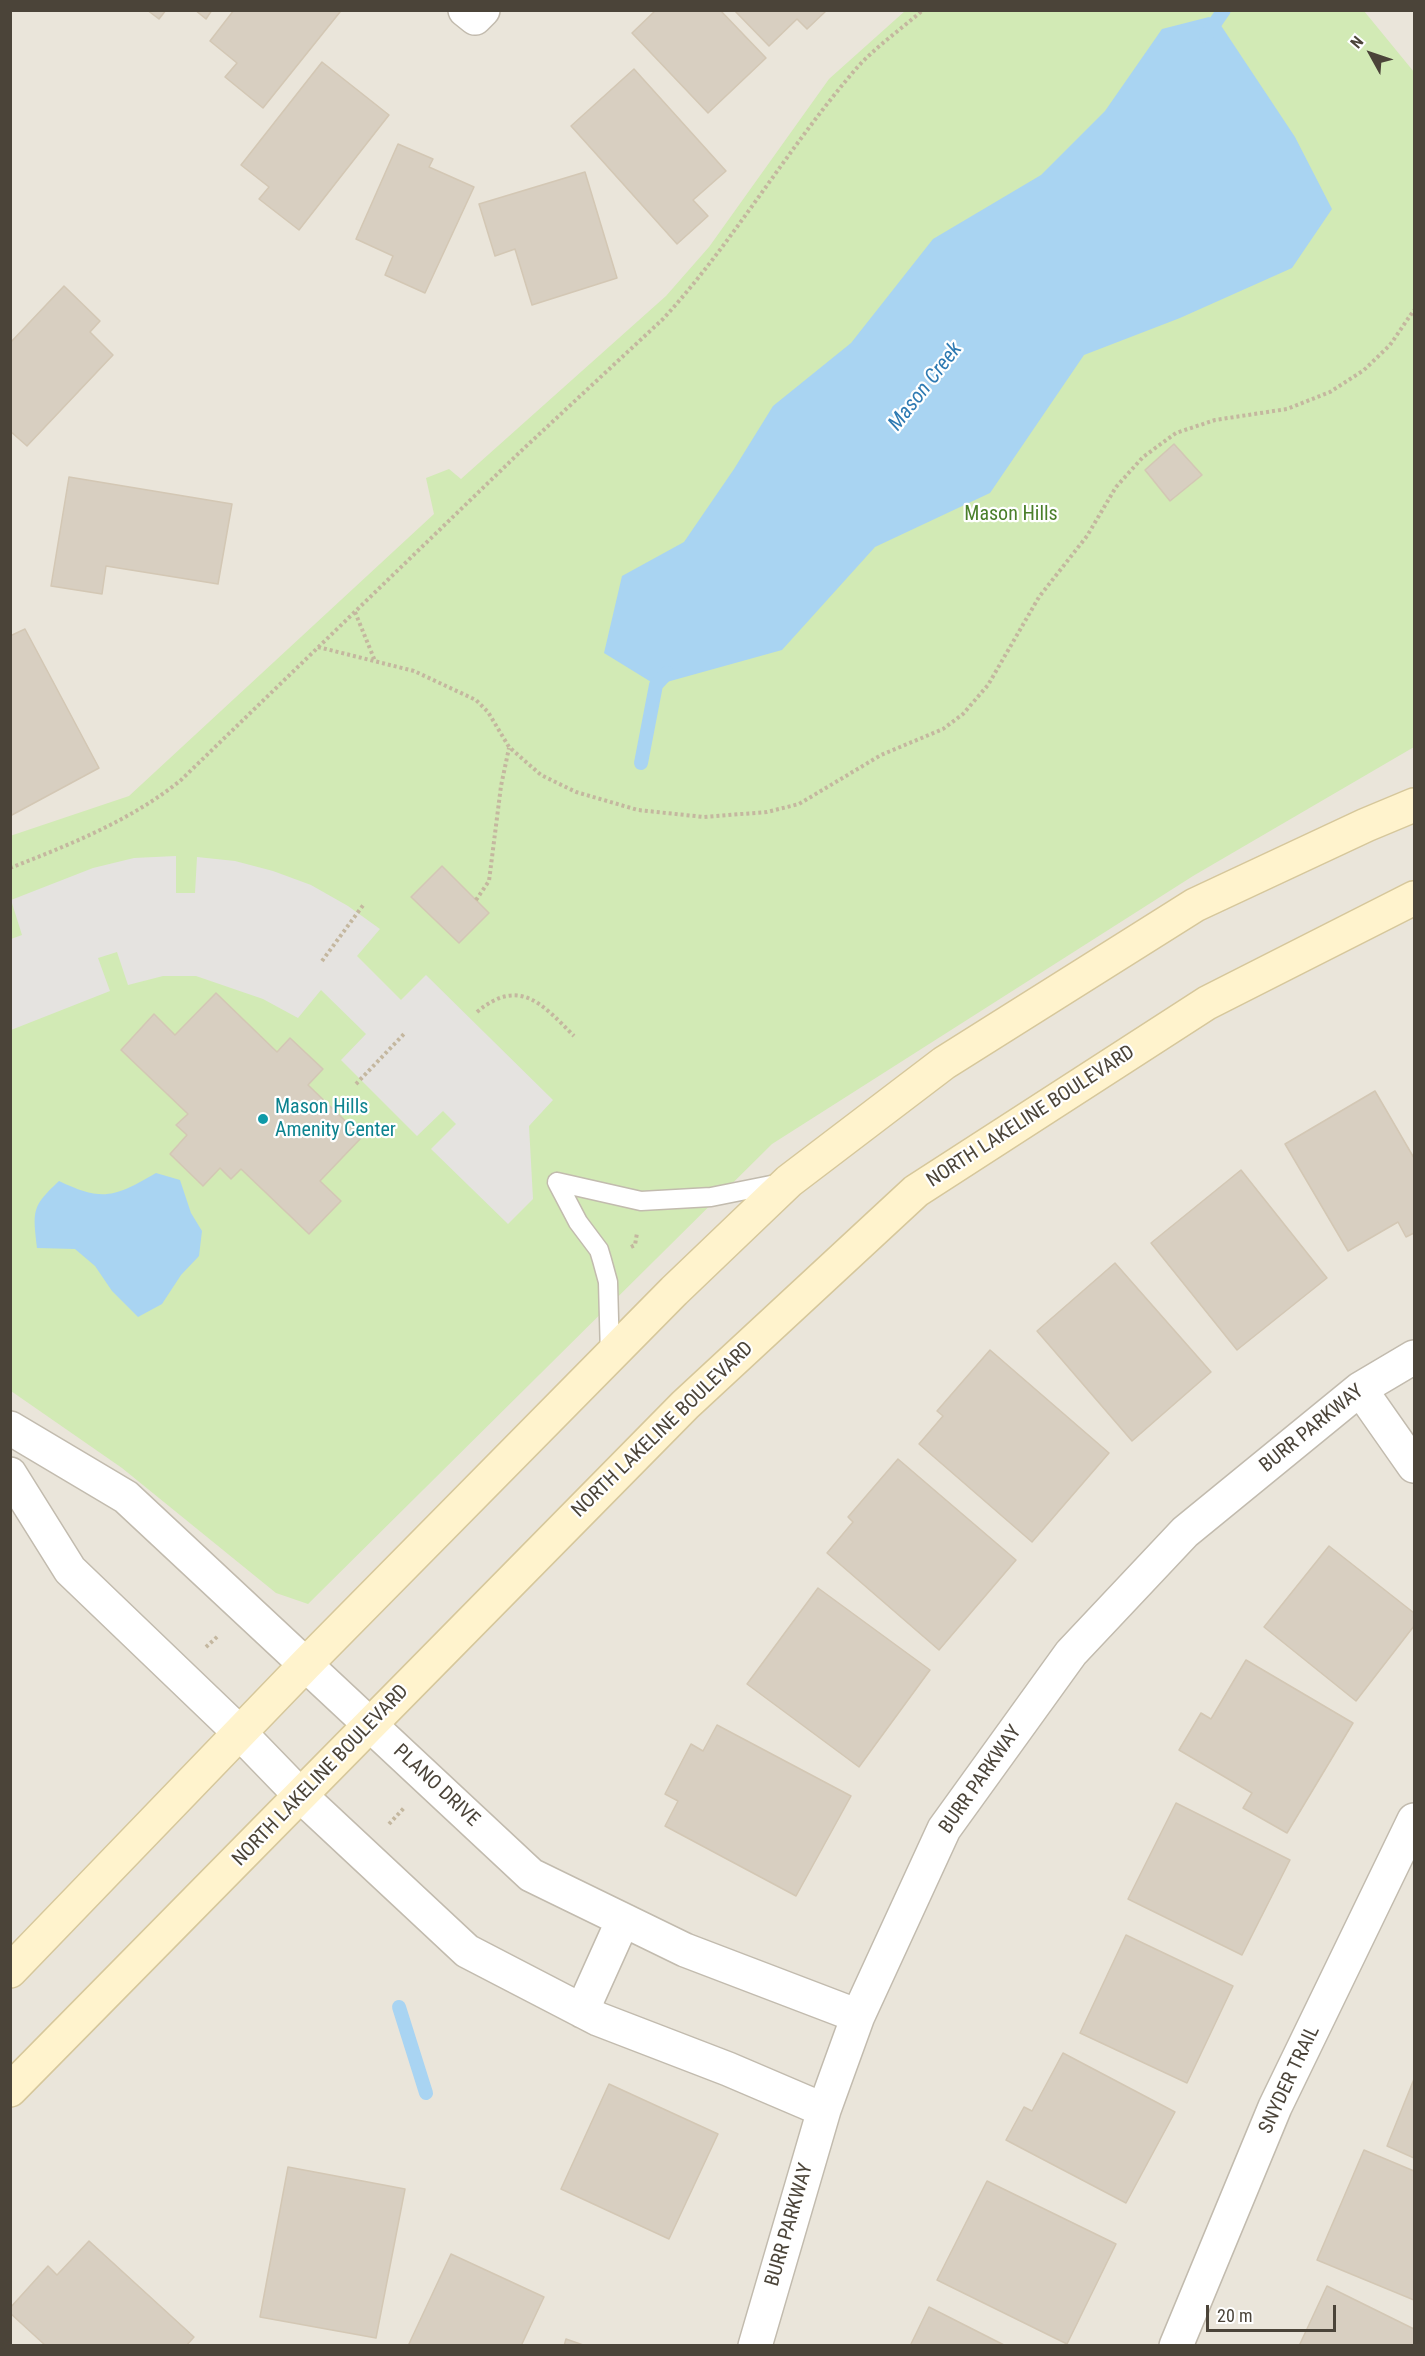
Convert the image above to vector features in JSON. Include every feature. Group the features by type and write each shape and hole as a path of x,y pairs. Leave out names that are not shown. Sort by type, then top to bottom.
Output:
{"main road":[{"path":"10,1971 306,1664 610,1356 789,1181 944,1063 1195,905 1414,805"},
{"name":"NORTH LAKELINE BOULEVARD","path":"10,2090 302,1797 685,1405 916,1191 1207,1003 1414,898"}],"street":[{"name":"BURR PARKWAY","path":"755,2346 824,2110 858,2016 944,1829 1071,1653 1185,1532 1360,1389 1414,1357"},
{"path":"1360,1389 1414,1466"},
{"name":"PLANO DRIVE","path":"10,1428 126,1497 531,1875 685,1950 858,2016"},
{"path":"10,1474 70,1570 241,1734 302,1797 467,1952 582,2011 824,2110"},
{"name":"SNYDER TRAIL","path":"1176,2346 1275,2107 1414,1820"},
{"path":"582,2011 623,1920"}],"lane":[{"path":"610,1356 608,1282 599,1250 578,1222 557,1182 640,1201 711,1197 789,1181"}],"path":[{"path":"10,868 93,833 162,795 520,452 663,319 684,296 751,204 855,70 923,10"},
{"path":"318,647 414,671 476,700 488,712 509,747 541,775 576,792 638,810 704,817 767,812 799,804 881,755 943,729 963,714 988,685 1039,597 1087,536 1116,487 1143,457 1176,434 1215,420 1287,409 1330,392 1364,370 1390,345 1414,310"},
{"path":"355,612 376,662"},
{"path":"476,900 489,881 501,786 509,747"},
{"path":"322,961 363,904"},
{"path":"477,1012 485,1005 510,996 524,997 540,1002 574,1036"},
{"path":"356,1083 404,1034"},
{"path":"627,1250 635,1245 638,1227"},
{"path":"199,1654 221,1632"},
{"path":"387,1826 411,1801"}],"shaded area":[{"name":"Mason Hills","path":"11,11 1414,11 1414,2345 11,2345"},
{"path":"176,856 176,893 195,893 197,857 235,861 273,871 311,885 348,906 380,929 357,956 401,1000 426,975 553,1100 529,1126 533,1199 508,1224 431,1149 456,1124 443,1111 417,1136 341,1060 366,1034 321,990 298,1018 263,999 196,976 163,976 128,985 117,952 98,958 110,991 11,1030 11,939 22,935 11,900 93,868 134,858"}],"green space":[{"name":"Mason Hills","path":"905,11 1364,11 1414,72 1414,747 1193,876 772,1144 308,1604 276,1593 122,1468 11,1391 10,836 129,796 434,514 426,478 449,469 461,479 666,296 709,247 829,79"}],"water":[{"path":"1209,17 1218,21 1295,137 1332,209 1292,268 1180,318 1084,355 990,493 875,547 782,650 656,685 604,653 622,576 684,542 734,469 773,406 851,343 933,239 1041,175 1105,111 1162,29"},
{"path":"156,1173 180,1180 191,1213 202,1231 199,1256 181,1275 162,1304 138,1317 112,1291 95,1266 75,1249 37,1248 35,1217 43,1197 59,1181 87,1192 109,1194 119,1192"}],"building":[{"path":"147,10 166,10 159,19"},
{"path":"195,10 212,10 206,19"},
{"path":"234,10 338,10 340,12 263,108 225,77 237,63 210,41"},
{"path":"656,10 720,10 766,58 708,113 632,33"},
{"path":"734,10 827,10 807,29 797,19 769,46"},
{"path":"322,62 389,115 299,230 259,199 269,187 241,165"},
{"path":"634,69 726,171 693,200 708,216 677,244 571,126"},
{"path":"398,144 433,159 429,167 474,187 425,293 385,275 393,256 356,239"},
{"path":"585,172 617,278 532,305 515,249 495,256 479,204"},
{"path":"64,286 100,321 90,332 113,355 27,446 10,431 10,343"},
{"path":"1174,444 1202,475 1170,501 1145,470"},
{"path":"69,477 232,504 218,584 106,566 102,594 51,586"},
{"path":"25,629 99,768 10,816 10,636"},
{"path":"442,866 489,913 459,943 411,897"},
{"name":"Mason Hills Amenity Center","path":"216,993 277,1052 290,1038 323,1069 308,1085 362,1137 320,1181 341,1201 309,1234 241,1169 231,1179 220,1168 203,1186 170,1154 187,1135 176,1125 188,1114 121,1050 154,1014 175,1035"},
{"path":"1375,1091 1414,1158 1414,1233 1406,1237 1398,1222 1348,1251 1285,1144"},
{"path":"1241,1170 1327,1278 1237,1350 1151,1243"},
{"path":"1115,1263 1211,1372 1132,1441 1037,1331"},
{"path":"990,1350 1109,1453 1032,1542 919,1444 943,1416 937,1411"},
{"path":"898,1459 1016,1560 939,1650 827,1553 853,1522 848,1517"},
{"path":"1329,1546 1414,1613 1414,1626 1356,1701 1264,1627"},
{"path":"818,1588 930,1670 859,1767 747,1684"},
{"path":"1246,1660 1353,1723 1287,1833 1243,1808 1252,1793 1179,1750 1201,1713 1211,1719"},
{"path":"717,1725 851,1796 796,1896 665,1826 678,1801 665,1794 691,1744 703,1751"},
{"path":"1176,1803 1290,1860 1242,1955 1128,1899"},
{"path":"1126,1935 1233,1986 1187,2083 1080,2033"},
{"path":"1063,2053 1175,2112 1126,2203 1006,2140 1024,2107 1032,2111"},
{"path":"1414,2079 1414,2158 1387,2146"},
{"path":"609,2084 718,2134 669,2239 561,2189"},
{"path":"1364,2150 1414,2171 1414,2300 1317,2260"},
{"path":"288,2167 405,2189 376,2338 260,2317"},
{"path":"987,2181 1116,2244 1067,2344 937,2280"},
{"path":"89,2241 194,2337 186,2346 46,2346 10,2313 10,2308 48,2266 57,2275"},
{"path":"451,2254 544,2297 521,2346 408,2346"},
{"path":"1327,2286 1414,2329 1414,2346 1299,2346"},
{"path":"929,2307 1006,2346 910,2346"},
{"path":"566,2339 586,2346 564,2346"}],"waterway":[{"name":"Mason Creek","path":"1206,36 1224,10"},
{"name":"Mason Creek","path":"641,763 656,685 667,673"},
{"name":"Mason Creek","path":"399,2007 426,2093"}],"place":[{"name":"Mason Hills Amenity Center","path":"263,1119"}]}
